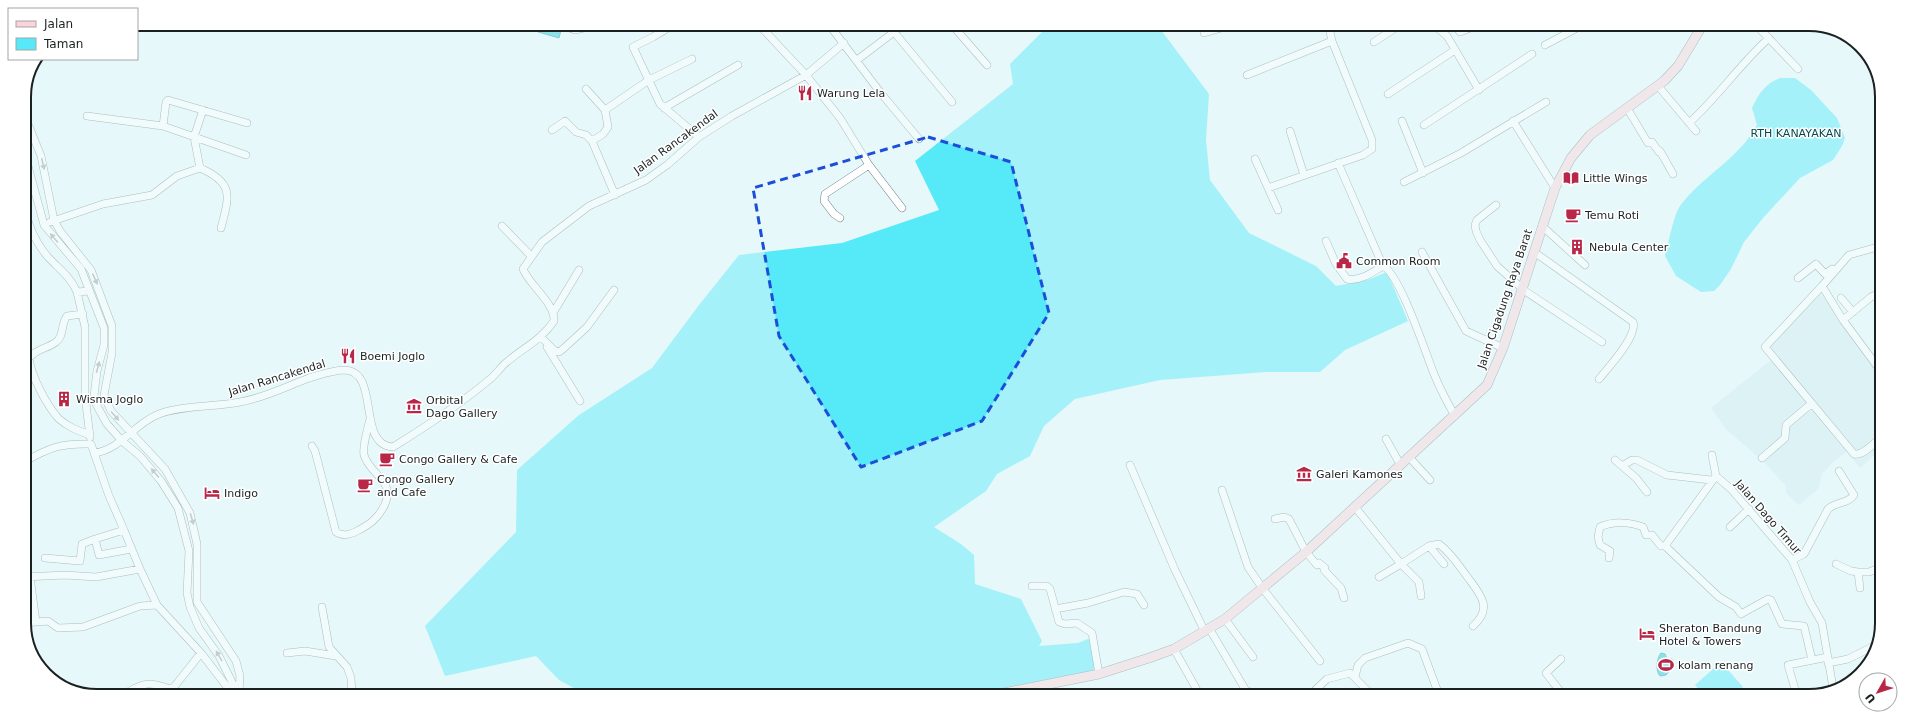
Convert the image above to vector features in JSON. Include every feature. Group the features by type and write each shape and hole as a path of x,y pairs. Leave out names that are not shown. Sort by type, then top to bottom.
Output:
{"street":[{"path":"664,31 654,37 633,45 656,97 664,108 699,137"},
{"path":"765,31 806,75 840,118 869,165 902,208"},
{"path":"834,31 880,92 919,139"},
{"path":"957,31 987,65"},
{"path":"1204,33 1211,31"},
{"path":"1268,188 1368,153 1373,146 1332,41 1330,31"},
{"path":"1374,42 1391,31"},
{"path":"1441,31 1447,36 1479,90"},
{"path":"1545,45 1567,31"},
{"name":"Jalan Cigadung Raya Barat","path":"1024,689 1099,674 1174,648 1225,619 1306,552 1487,385 1503,348 1555,188 1571,158 1584,141 1658,86 1678,66 1699,31"},
{"path":"1762,31 1798,70"},
{"path":"857,60 894,32 952,102"},
{"path":"1689,123 1732,78 1750,55 1769,38"},
{"path":"1247,75 1332,41"},
{"name":"Jalan Rancakendal","path":"94,453 107,450 122,441 149,419 165,412 244,402 321,374 345,370 353,372 359,378 369,404 370,419 378,441 386,446 394,447 456,407 490,380 507,361 539,338 554,321 553,313 544,298 531,283 523,269 542,242 589,206 615,195 656,173 699,137 732,116 806,75 844,43"},
{"path":"1388,94 1455,50"},
{"path":"1424,125 1532,54"},
{"path":"605,110 649,80 692,59"},
{"path":"664,108 738,65"},
{"path":"1658,86 1696,131"},
{"path":"586,89 605,110 608,126 603,134 592,140"},
{"path":"163,126 167,101 247,123"},
{"path":"1404,182 1423,174 1461,153 1546,102"},
{"path":"1627,108 1648,143 1652,142 1659,152 1660,151 1673,174"},
{"path":"203,110 194,137 200,168 217,178 226,191 228,199 221,228"},
{"path":"87,116 163,126 246,155"},
{"path":"1402,120 1423,174"},
{"path":"552,130 565,121 576,132 586,135 592,140 615,195"},
{"path":"1513,121 1555,188"},
{"path":"31,131 41,156 54,220 60,231 89,267 112,326 112,353 104,395 111,411 165,469 190,513 197,544 197,602 236,661 240,676 239,689"},
{"path":"1290,131 1304,175"},
{"path":"1255,159 1278,210"},
{"path":"1338,163 1383,266 1389,271 1397,284 1441,391 1455,416"},
{"path":"840,218 834,214 824,201 825,194 869,165"},
{"path":"44,225 54,220 103,204 152,195 176,176 200,168"},
{"path":"31,177 44,225 81,269 104,328 104,345 97,370 94,400 102,418 122,441 140,456 161,481 178,508 189,551 187,593 190,607 199,628 219,656 233,684 237,689"},
{"path":"1496,205 1477,220 1476,231 1497,266 1522,288 1602,342"},
{"path":"502,226 531,256"},
{"path":"1542,226 1585,265"},
{"path":"31,230 45,253 73,283 77,292 86,333 85,396 91,444 108,496 157,605 201,652 229,689"},
{"path":"1326,241 1336,264 1347,279 1352,280 1360,278 1383,266"},
{"path":"1798,278 1816,264 1824,273 1827,274 1854,252 1875,247"},
{"path":"1422,252 1466,331 1503,348"},
{"path":"1534,252 1633,322 1634,329 1626,345 1599,379"},
{"path":"1845,259 1822,286 1765,346 1811,404 1854,454 1863,451 1875,443"},
{"path":"553,313 579,270"},
{"path":"1822,286 1843,320 1875,363"},
{"path":"539,338 555,351 559,352 564,349 587,327 614,290"},
{"path":"77,292 89,291"},
{"path":"1843,320 1875,295"},
{"path":"1841,298 1853,312"},
{"path":"98,312 107,310"},
{"path":"31,355 34,351 57,342 60,337 64,319 67,316 83,314"},
{"path":"104,328 112,326"},
{"path":"539,338 548,349 580,401"},
{"path":"31,371 47,401 60,419 74,429 90,435"},
{"path":"1762,458 1785,438 1786,425 1811,404"},
{"path":"312,446 315,451 336,532 342,535 355,533 373,522 388,497 388,492 384,483 368,463 364,453 370,419"},
{"path":"1386,439 1400,464"},
{"path":"31,458 54,446 62,444 91,444"},
{"path":"1665,546 1714,478 1712,455"},
{"path":"1409,457 1430,480"},
{"path":"1615,460 1636,478 1647,492"},
{"path":"1622,466 1632,460 1637,460 1667,475 1714,478"},
{"path":"1130,465 1175,570 1207,629 1245,689"},
{"path":"1792,560 1804,554 1828,509 1831,506 1848,500 1854,495 1839,471"},
{"name":"Jalan Dago Timur","path":"1714,478 1731,489 1792,560 1810,602 1822,623 1832,685"},
{"path":"1222,490 1248,567 1263,589 1320,661"},
{"path":"1355,507 1401,564 1419,582 1421,596"},
{"path":"1730,527 1749,509"},
{"path":"1275,519 1284,517 1289,519 1306,552 1317,565 1319,563 1325,568 1324,570 1340,588 1344,598"},
{"path":"1609,558 1610,550 1600,545 1598,537 1600,527 1607,523 1630,522 1643,527 1646,536 1652,535 1661,546 1665,546 1719,597 1736,607 1741,614 1768,599 1771,600 1782,624 1804,626 1812,660"},
{"path":"45,558 80,561 82,544 124,530"},
{"path":"95,539 99,555 131,549"},
{"path":"1379,577 1429,546 1439,544 1450,552 1481,592 1484,610 1480,619 1473,626"},
{"path":"1429,546 1444,564"},
{"path":"1836,564 1851,571 1869,572 1875,570"},
{"path":"31,577 96,577 140,569"},
{"path":"1858,572 1860,588"},
{"path":"1032,586 1049,587 1059,622 1077,623 1092,633 1099,674"},
{"path":"1055,609 1088,603 1124,592 1137,594 1144,605"},
{"path":"31,597 36,622"},
{"path":"31,622 48,621 58,628 83,627 140,606 157,605"},
{"path":"322,607 329,647 347,667 351,678 352,689"},
{"path":"1225,619 1253,657"},
{"path":"1355,677 1358,665 1364,659 1408,643 1416,645 1422,649 1437,689"},
{"path":"1174,648 1196,689"},
{"path":"1795,689 1787,665 1812,660 1848,659 1870,648"},
{"path":"287,653 305,651 336,656"},
{"path":"135,689 146,684 153,683 170,689 174,687 201,652"},
{"path":"1558,689 1546,673 1561,659"},
{"path":"1316,689 1327,679 1343,673 1352,673 1366,689"}],"highlighted area":[{"path":"928,137 1011,162 1049,313 982,421 861,467 779,336 753,188"}],"shaded area":[{"path":"538,31 561,31 559,38"},
{"path":"1821,294 1875,366 1875,455 1860,468 1847,452 1835,460 1822,474 1818,489 1799,505 1786,493 1786,486 1766,464 1726,429 1711,408 1771,360 1764,351 1787,326"},
{"name":"kolam renang","path":"1661,653 1665,654 1667,659 1672,659 1675,664 1666,675 1660,676 1657,671 1657,664"}],"green space":[{"path":"1162,31 1209,94 1206,140 1210,180 1249,233 1316,266 1336,286 1367,280 1387,272 1408,321 1345,350 1320,372 1266,372 1160,380 1075,399 1044,426 1030,456 997,474 986,491 934,527 961,544 974,555 975,584 1021,599 1042,641 1039,646 1078,643 1093,637 1099,674 1028,689 576,689 559,680 536,656 445,676 425,626 516,532 517,470 579,415 652,368 739,255 842,243 939,210 915,161 1013,84 1010,64 1042,32"},
{"name":"RTH KANAYAKAN","path":"1780,78 1795,78 1811,90 1837,118 1845,138 1833,160 1800,178 1763,218 1744,242 1731,269 1720,285 1714,291 1701,292 1676,276 1665,256 1671,230 1678,210 1689,195 1731,157 1750,137 1757,125 1752,108 1760,93 1766,86"},
{"path":"1721,662 1743,687 1741,689 1699,689 1695,685"}],"place":[{"name":"Warung Lela","path":"805,93"},
{"name":"Little Wings","path":"1571,178"},
{"name":"Temu Roti","path":"1573,215"},
{"name":"Nebula Center","path":"1577,247"},
{"name":"Common Room","path":"1344,261"},
{"name":"Boemi Joglo","path":"348,356"},
{"name":"Wisma Joglo","path":"64,399"},
{"name":"Orbital Dago Gallery","path":"414,406"},
{"name":"Congo Gallery & Cafe","path":"387,459"},
{"name":"Galeri Kamones","path":"1304,474"},
{"name":"Congo Gallery and Cafe","path":"365,485"},
{"name":"Indigo","path":"212,493"},
{"name":"Sheraton Bandung Hotel & Towers","path":"1647,634"},
{"name":"kolam renang","path":"1666,665"}]}
